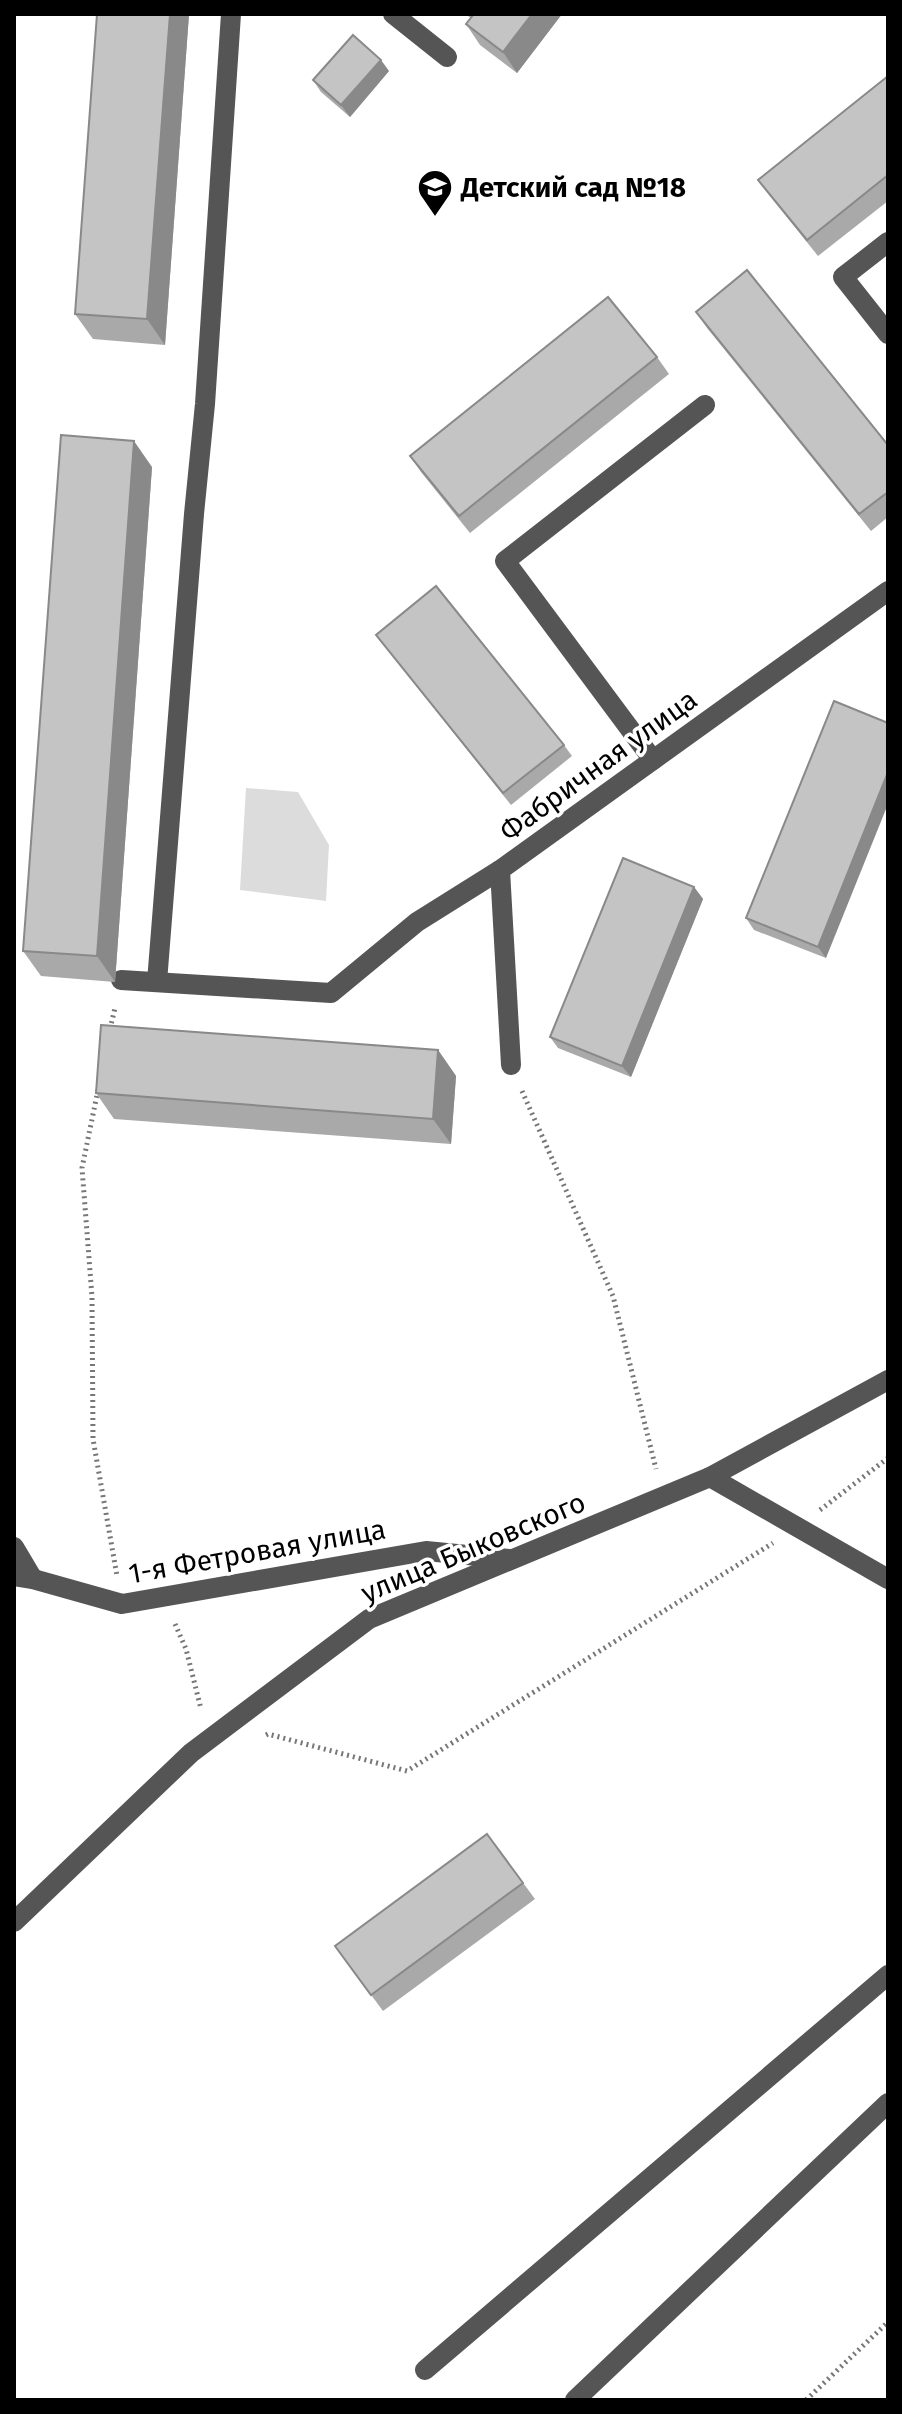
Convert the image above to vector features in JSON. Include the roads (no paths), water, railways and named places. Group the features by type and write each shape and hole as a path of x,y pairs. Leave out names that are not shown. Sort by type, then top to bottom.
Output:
{"street":[{"path":"157,982 205,404 231,14"},
{"path":"393,14 447,57"},
{"path":"888,242 843,277 888,334"},
{"path":"653,760 505,561 705,405"},
{"name":"Фабричная улица","path":"511,1065 500,870 888,591"},
{"path":"121,980 331,993 417,922 500,870"},
{"name":"улица Быковского","path":"14,1922 191,1753 369,1619 710,1477 888,1380"},
{"path":"710,1477 888,1579"},
{"path":"14,1547 24,1577"},
{"name":"1-я Фетровая улица","path":"24,1577 122,1604 426,1551 513,1559"},
{"path":"425,2370 888,1975"},
{"path":"575,2400 888,2103"}],"place":[{"name":"Детский сад №18","path":"435,218"}]}
